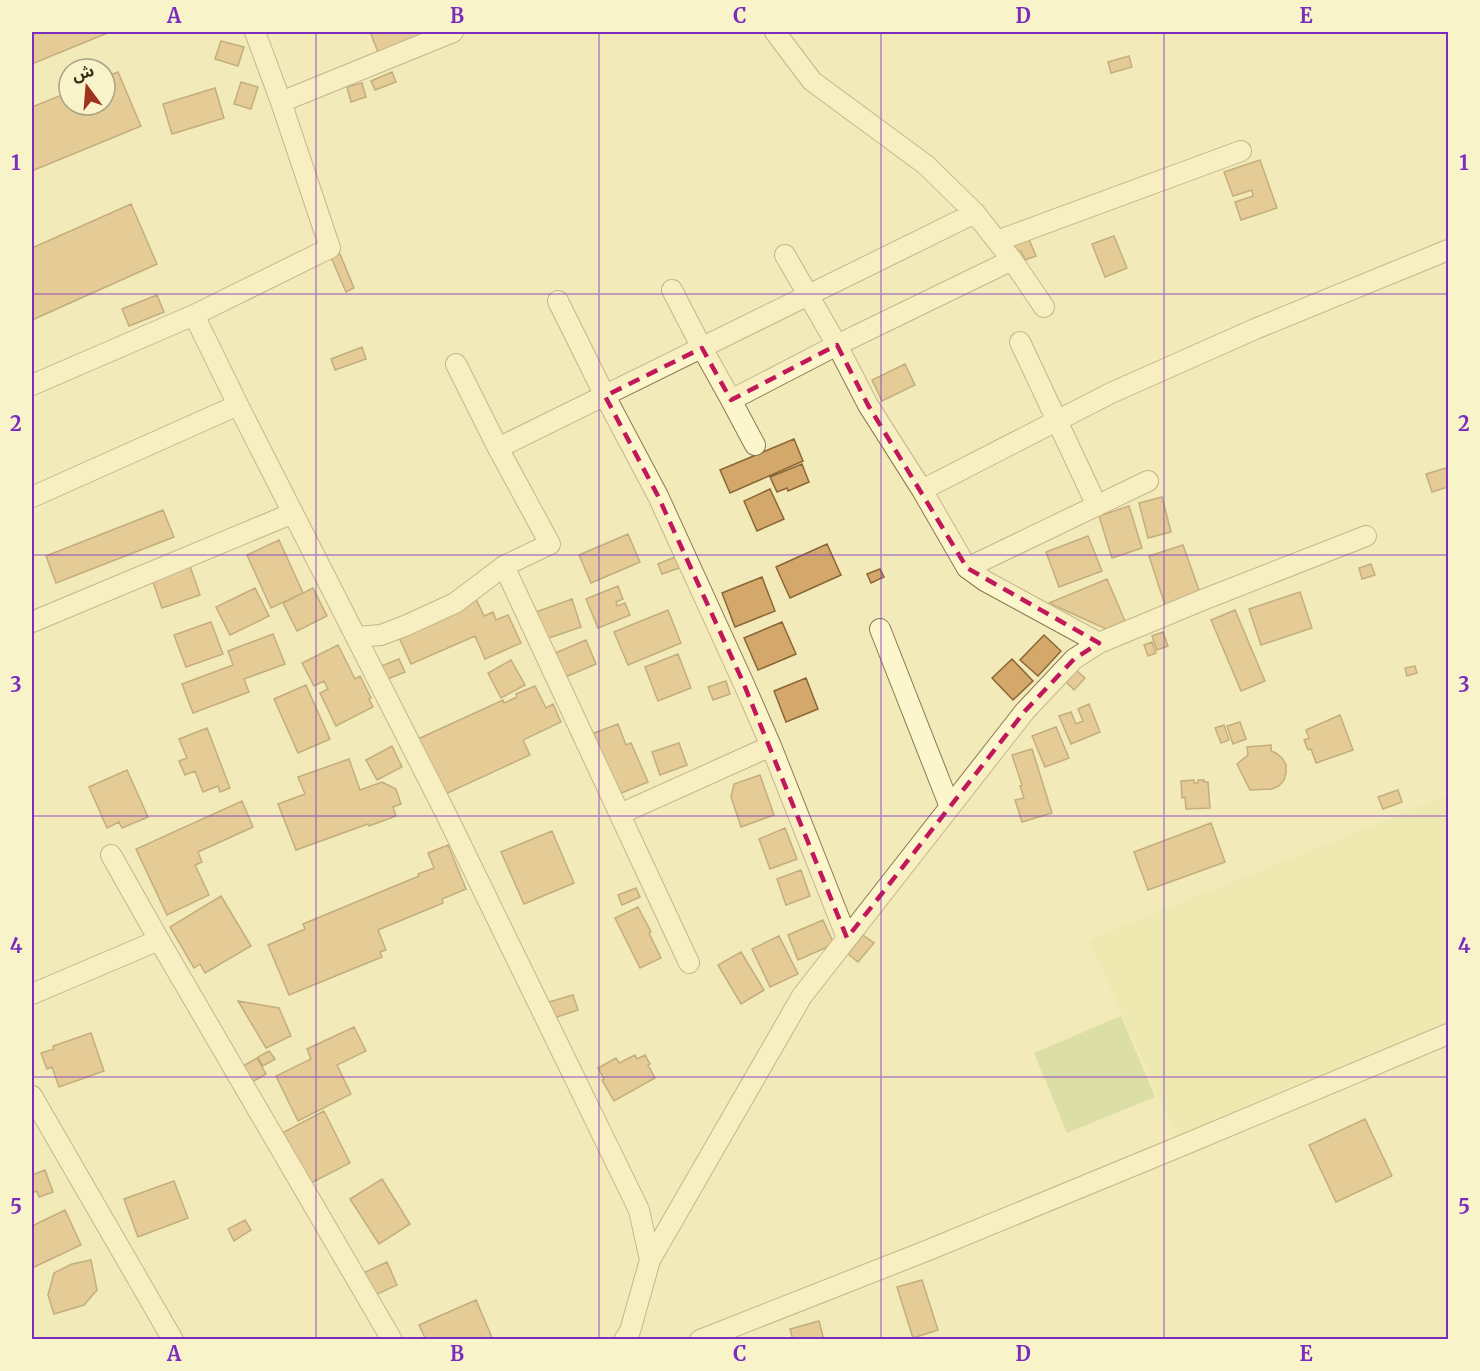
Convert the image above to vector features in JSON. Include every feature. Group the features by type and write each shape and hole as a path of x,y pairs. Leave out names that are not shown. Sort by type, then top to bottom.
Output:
{"street":[{"path":"32,385 194,315 330,248 255,32"},
{"path":"281,102 453,32"},
{"path":"774,32 812,81 926,165 975,213 1012,260 1044,307"},
{"path":"997,241 1241,151"},
{"path":"498,448 975,213"},
{"path":"922,489 1111,393 1256,329 1449,250"},
{"path":"785,255 837,345 868,405 922,489 967,568 985,581 1099,642"},
{"path":"731,400 837,345 1012,260"},
{"path":"672,290 755,445"},
{"path":"558,301 658,496 743,682 848,938"},
{"path":"194,315 445,812 639,1210 650,1260"},
{"path":"1020,342 1097,506"},
{"path":"356,637 381,635 455,603 504,566 550,544 456,364"},
{"path":"32,497 238,405"},
{"path":"967,568 1148,481"},
{"path":"32,622 293,513"},
{"path":"624,1340 630,1330 650,1260 802,996 1025,711 1074,659 1099,642 1366,536"},
{"path":"504,566 689,963"},
{"path":"880,629 950,807"},
{"path":"620,814 771,746"},
{"path":"111,855 392,1340"},
{"path":"32,994 159,940"},
{"path":"700,1340 931,1249 1449,1034"},
{"path":"32,1096 173,1340"}],"highlighted area":[{"path":"837,345 868,405 967,568 1099,643 1074,659 1025,711 847,938 743,682 658,496 605,396 702,348 731,400"}],"green space":[{"path":"1448,795 1448,1034 1181,1146 1089,940"},
{"path":"1121,1016 1155,1097 1067,1133 1034,1053"}],"building":[{"path":"32,32 110,32 32,64"},
{"path":"370,32 442,32 380,57"},
{"path":"221,41 244,47 238,66 215,59"},
{"path":"1129,56 1132,67 1111,73 1108,62"},
{"path":"117,72 141,126 32,171 32,107 57,97 57,117 117,117"},
{"path":"392,72 396,82 375,90 371,81"},
{"path":"241,82 258,87 251,109 234,104"},
{"path":"362,83 366,97 351,102 347,87"},
{"path":"215,88 224,118 172,134 163,104"},
{"path":"1260,160 1277,208 1241,220 1235,202 1253,196 1252,190 1233,196 1224,172"},
{"path":"131,204 157,264 32,320 32,248"},
{"path":"1114,236 1127,268 1105,277 1092,244"},
{"path":"1028,237 1036,256 1025,260 1021,251 1014,254 1010,245"},
{"path":"340,254 354,288 346,292 331,257"},
{"path":"157,295 164,312 129,326 122,309"},
{"path":"362,347 366,359 335,370 331,359"},
{"path":"905,364 915,385 882,401 872,380"},
{"path":"794,439 803,461 730,493 720,470"},
{"path":"802,464 809,482 788,491 787,488 777,492 770,477"},
{"path":"1446,468 1448,487 1432,492 1426,474"},
{"path":"770,489 784,519 757,531 744,501"},
{"path":"1162,497 1171,532 1148,538 1139,503"},
{"path":"1129,506 1142,548 1112,558 1099,516"},
{"path":"163,510 174,537 56,583 46,556"},
{"path":"628,534 640,562 591,583 579,555"},
{"path":"1088,536 1102,571 1059,587 1046,552"},
{"path":"279,540 303,593 271,608 247,555"},
{"path":"827,544 841,575 790,598 776,567"},
{"path":"1183,545 1200,593 1165,605 1149,556"},
{"path":"675,557 679,568 662,574 658,564"},
{"path":"189,563 200,595 162,608 151,576"},
{"path":"1371,564 1375,575 1362,579 1359,568"},
{"path":"880,569 884,577 871,583 867,574"},
{"path":"762,577 775,611 735,627 722,593"},
{"path":"1107,579 1125,621 1106,629 1049,603"},
{"path":"618,586 623,599 616,602 617,606 625,603 630,615 598,628 586,599"},
{"path":"255,588 269,616 230,635 216,607"},
{"path":"313,588 327,616 297,631 283,603"},
{"path":"1300,592 1312,628 1261,645 1249,609"},
{"path":"476,599 484,616 493,612 496,620 508,615 521,643 485,659 475,636 411,664 397,633"},
{"path":"572,599 581,627 546,639 536,612"},
{"path":"668,610 681,643 628,665 614,632"},
{"path":"1235,610 1265,681 1241,691 1211,620"},
{"path":"211,622 223,654 186,667 174,635"},
{"path":"782,622 796,654 758,670 744,638"},
{"path":"1163,632 1168,646 1157,650 1152,636"},
{"path":"273,634 285,664 244,679 249,692 193,713 182,684 233,665 228,651"},
{"path":"1044,635 1061,651 1038,676 1020,660"},
{"path":"586,640 596,664 563,678 553,654"},
{"path":"1152,642 1156,653 1148,656 1144,645"},
{"path":"338,645 355,679 360,676 373,707 336,726 320,693 328,689 324,681 314,686 302,663"},
{"path":"678,654 691,688 658,701 645,667"},
{"path":"399,659 405,672 385,680 379,667"},
{"path":"1012,659 1033,681 1013,700 992,678"},
{"path":"511,660 525,685 501,698 488,673"},
{"path":"1415,666 1417,673 1407,676 1405,668"},
{"path":"1076,670 1085,678 1074,690 1066,682"},
{"path":"806,678 818,709 786,722 774,691"},
{"path":"726,681 730,694 713,700 708,687"},
{"path":"306,685 330,739 298,753 274,699"},
{"path":"535,686 546,708 553,704 561,722 523,740 530,755 441,796 418,739 503,700 504,703 517,697 516,694"},
{"path":"1089,704 1100,732 1071,744 1059,716 1071,712 1076,724 1083,721 1078,709"},
{"path":"1340,715 1353,750 1316,763 1311,749 1308,750 1304,740 1309,738 1306,730"},
{"path":"1240,722 1246,739 1233,744 1227,726"},
{"path":"618,724 626,745 631,743 648,782 614,796 589,735"},
{"path":"1224,725 1229,740 1221,743 1215,728"},
{"path":"1056,727 1069,758 1045,767 1032,736"},
{"path":"207,728 230,788 220,792 218,786 203,792 195,771 185,775 179,761 187,758 179,739"},
{"path":"679,743 687,765 660,775 652,752"},
{"path":"1271,745 1271,751 1282,758 1286,765 1284,780 1272,789 1250,790 1237,764 1248,755 1247,747"},
{"path":"392,746 402,767 377,780 366,760"},
{"path":"1032,749 1052,813 1022,822 1015,800 1024,798 1012,755"},
{"path":"349,759 360,790 382,782 396,789 401,804 393,807 396,816 296,850 278,804 305,794 298,777"},
{"path":"127,770 148,817 122,828 119,822 107,828 89,787"},
{"path":"760,775 774,815 741,827 731,797 734,784"},
{"path":"1194,780 1194,783 1198,783 1198,780 1208,782 1210,808 1186,809 1185,797 1182,798 1181,781"},
{"path":"1398,790 1402,802 1383,809 1378,797"},
{"path":"242,801 253,827 198,852 202,862 195,865 209,895 167,915 136,849"},
{"path":"1211,823 1225,862 1148,890 1134,852"},
{"path":"785,828 797,859 770,869 759,839"},
{"path":"552,831 574,883 524,904 501,852"},
{"path":"448,845 466,889 442,899 443,903 378,930 386,950 380,952 382,957 289,995 268,945 305,929 303,924 434,868 428,853"},
{"path":"801,870 810,896 786,905 777,879"},
{"path":"636,888 640,897 622,905 618,895"},
{"path":"221,896 251,946 205,973 200,964 194,968 170,927"},
{"path":"638,907 661,958 640,968 615,918"},
{"path":"823,920 834,944 798,960 788,935"},
{"path":"863,935 874,943 858,962 848,954"},
{"path":"779,936 798,974 770,987 752,949"},
{"path":"741,952 764,990 741,1004 718,965"},
{"path":"573,995 578,1010 554,1018 549,1002"},
{"path":"238,1001 279,1008 291,1036 266,1048"},
{"path":"354,1027 366,1051 337,1065 351,1094 298,1121 276,1076 311,1059 307,1049"},
{"path":"91,1033 104,1071 59,1087 52,1067 47,1069 41,1053 54,1049 53,1046"},
{"path":"269,1051 275,1059 263,1066 258,1057"},
{"path":"635,1055 637,1059 645,1055 655,1078 614,1101 598,1068 616,1058 619,1063"},
{"path":"257,1058 266,1074 252,1082 243,1066"},
{"path":"324,1111 350,1163 309,1184 282,1133"},
{"path":"1365,1119 1392,1176 1336,1202 1309,1145"},
{"path":"45,1170 53,1192 39,1197 37,1191 32,1193 32,1175"},
{"path":"382,1179 410,1224 379,1244 350,1199"},
{"path":"174,1181 188,1218 138,1237 124,1199"},
{"path":"65,1210 81,1245 32,1268 32,1226"},
{"path":"245,1220 251,1230 234,1241 228,1229"},
{"path":"91,1260 97,1290 84,1305 54,1314 48,1295 54,1273 72,1264"},
{"path":"387,1262 397,1285 371,1297 361,1274"},
{"path":"922,1280 938,1330 913,1338 897,1287"},
{"path":"476,1300 493,1340 426,1340 419,1325"},
{"path":"819,1321 824,1340 793,1340 790,1329"}]}
